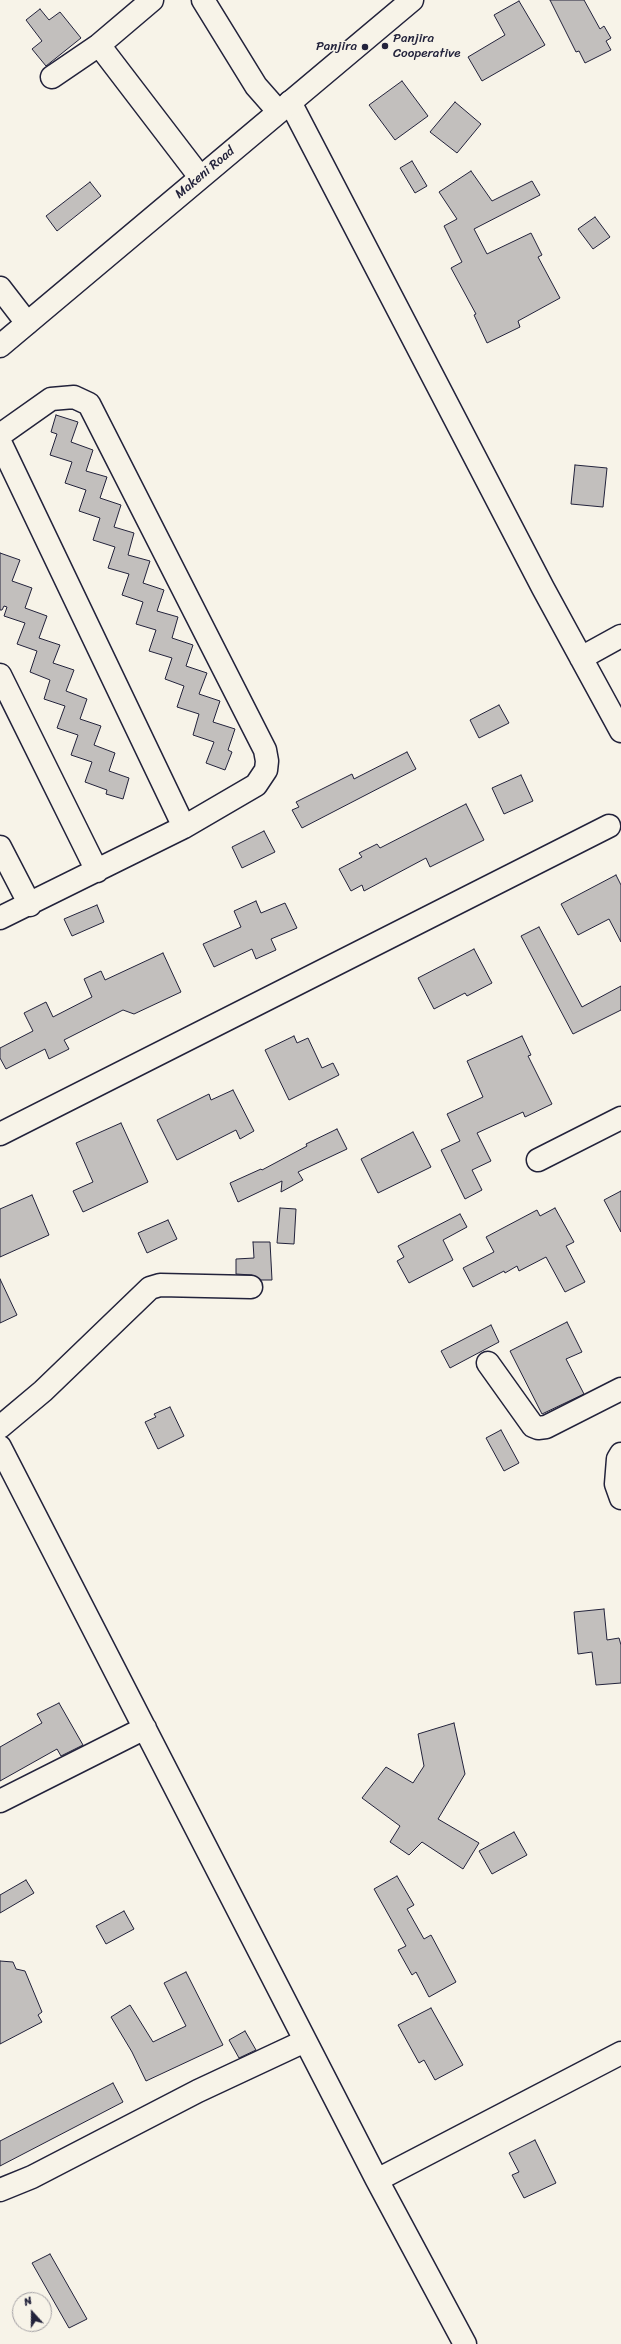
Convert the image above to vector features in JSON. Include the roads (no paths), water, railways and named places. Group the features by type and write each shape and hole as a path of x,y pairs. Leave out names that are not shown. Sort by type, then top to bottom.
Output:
{"street":[{"path":"52,77 99,45 152,0"},
{"name":"Makeni Road","path":"0,346 412,0"},
{"path":"207,2 256,86 284,107 621,731"},
{"path":"99,45 200,177"},
{"path":"0,288 26,323"},
{"path":"0,435 51,400 74,397 89,404 265,750 267,761 266,770 256,786 184,826 97,871 30,905 0,918"},
{"path":"0,442 184,826"},
{"path":"581,658 621,636"},
{"path":"0,675 97,871"},
{"path":"0,1134 609,826"},
{"path":"0,847 30,905"},
{"path":"538,1160 621,1118"},
{"path":"0,1427 43,1391 150,1288 160,1285 250,1287"},
{"path":"488,1363 533,1426 538,1428 546,1427 621,1389"},
{"path":"0,1447 40,1528 145,1728 377,2180 465,2344"},
{"path":"621,1454 618,1459 616,1484 621,1498"},
{"path":"0,1801 145,1728"},
{"path":"0,2190 32,2177 198,2091 305,2041"},
{"path":"377,2180 621,2053"}],"place":[{"name":"Panjira Cooperative","path":"385,46"},
{"name":"Panjira","path":"365,47"}]}
